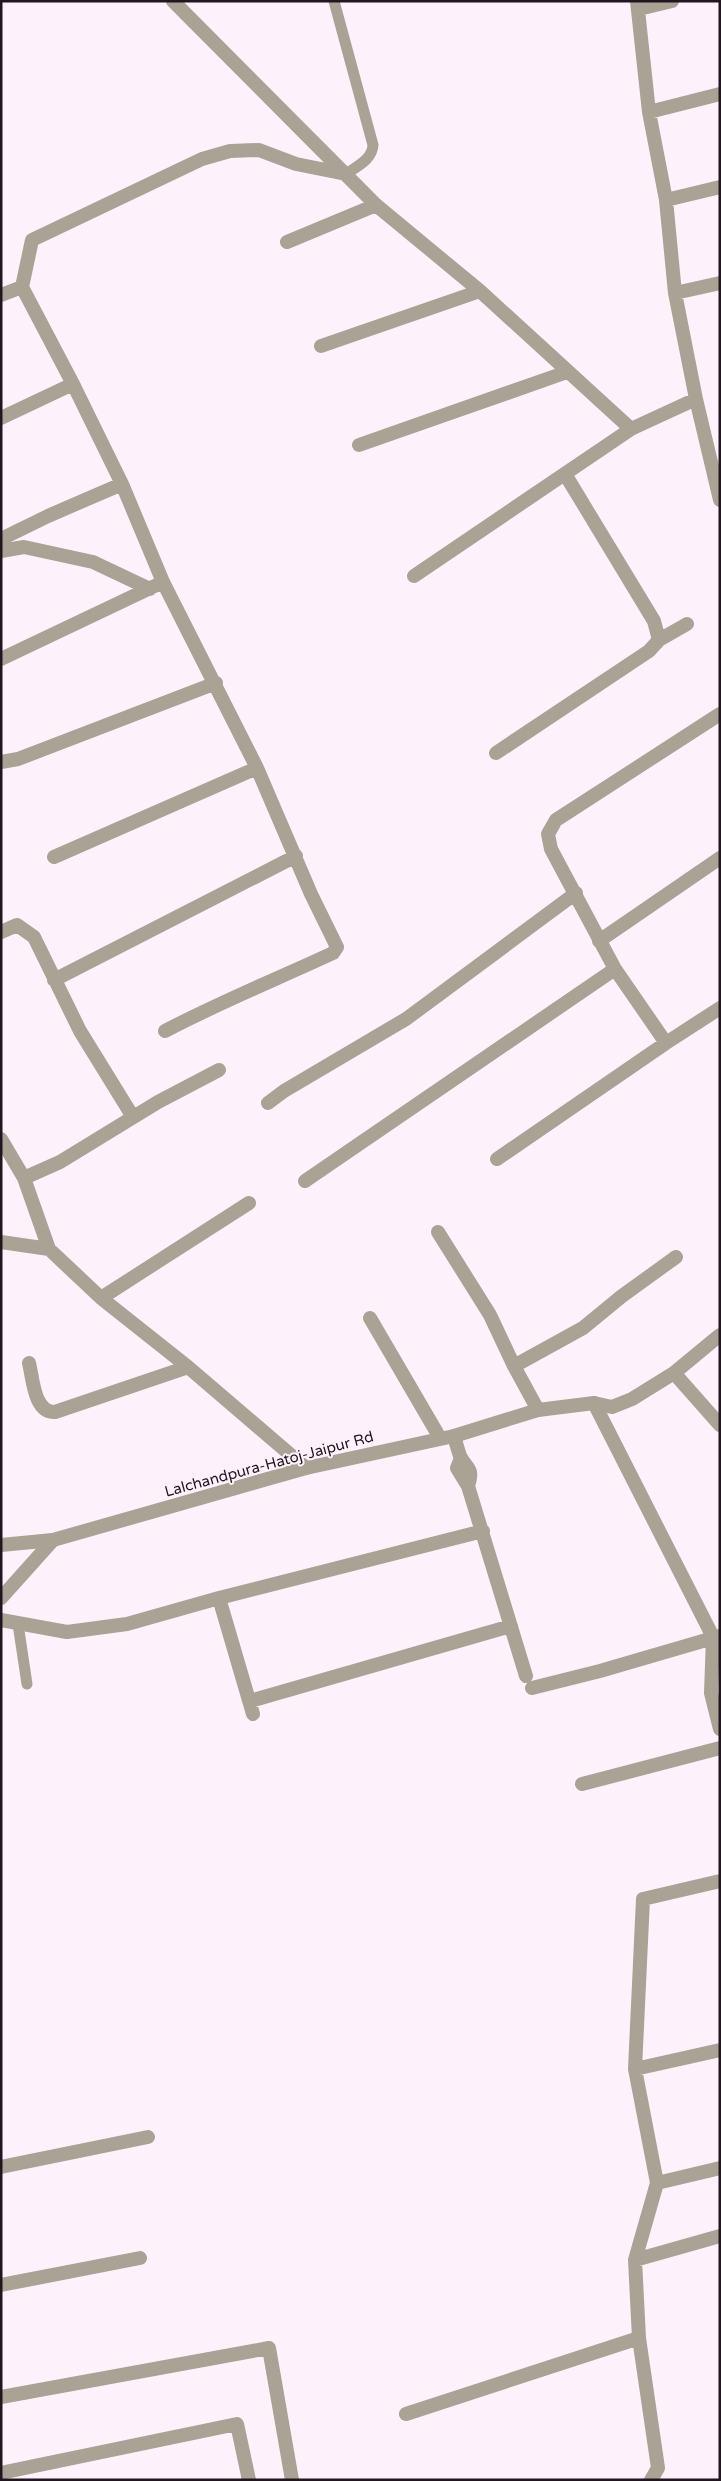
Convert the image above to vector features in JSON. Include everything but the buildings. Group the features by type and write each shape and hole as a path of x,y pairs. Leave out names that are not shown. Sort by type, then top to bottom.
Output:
{"street":[{"path":"173,1 376,205 480,291 631,429"},
{"path":"672,1 638,5 649,112 666,200 675,293 696,399 716,463 720,500"},
{"path":"649,112 720,94"},
{"path":"165,1031 231,998 266,985 334,953 337,946 311,894 257,768 216,683 163,582 122,484 73,384 22,287 32,240 202,159 230,151 260,150 296,164 346,174"},
{"path":"666,200 720,187"},
{"path":"287,242 376,205"},
{"path":"675,293 720,284"},
{"path":"1,295 22,287"},
{"path":"321,346 480,291"},
{"path":"359,446 567,372"},
{"path":"1,418 73,384"},
{"path":"414,576 631,429 696,399"},
{"path":"565,474 654,621 659,640"},
{"path":"1,539 122,484"},
{"path":"1,551 24,547 93,562 150,589"},
{"path":"1,659 163,582"},
{"path":"496,753 649,651 659,640 687,624"},
{"path":"1,762 18,759 216,683"},
{"path":"666,1044 615,969 599,941 576,893 551,849 548,834 556,820 720,714"},
{"path":"54,857 257,768"},
{"path":"54,980 296,856"},
{"path":"599,941 720,858"},
{"path":"268,1103 284,1091 406,1019 576,893"},
{"path":"1,932 17,925 34,937 80,1030 133,1117"},
{"path":"304,1181 615,969"},
{"path":"497,1159 720,1008"},
{"path":"24,1178 60,1162 133,1117 219,1070"},
{"path":"1,1139 24,1178 49,1249 101,1298 188,1366 306,1468"},
{"path":"101,1298 249,1203"},
{"path":"438,1232 490,1315 514,1366 538,1410"},
{"path":"1,1242 49,1249"},
{"path":"514,1366 583,1328 622,1296 676,1257"},
{"path":"370,1318 440,1438"},
{"name":"Lalchandpura-Hatoj-Jaipur Rd","path":"1,1545 53,1540 306,1468 454,1436 538,1410 594,1403 612,1407 632,1399 674,1373 720,1335"},
{"path":"30,1363 39,1402 42,1409 48,1413 56,1412 188,1366"},
{"path":"674,1373 720,1425"},
{"path":"594,1403 716,1637 711,1693 720,1729"},
{"path":"454,1436 461,1458 468,1466 471,1476 468,1486 529,1682 600,1671 716,1637"},
{"path":"1,1620 67,1632 127,1624 219,1598 483,1531"},
{"path":"1,1598 53,1540"},
{"path":"219,1598 252,1708 511,1626"},
{"path":"582,1784 720,1748"},
{"path":"651,2480 658,2468 640,2338 634,2260 657,2183 635,2069 643,1899 720,1881"},
{"path":"635,2069 720,2050"},
{"path":"1,2168 148,2137"},
{"path":"657,2183 720,2168"},
{"path":"634,2260 720,2236"},
{"path":"1,2286 140,2258"},
{"path":"406,2414 640,2338"},
{"path":"1,2397 269,2348 292,2480"},
{"path":"1,2473 237,2424 249,2480"}],"lane":[{"path":"334,1 373,145 373,153 368,159 346,174"},
{"path":"18,1624 27,1684"}]}
